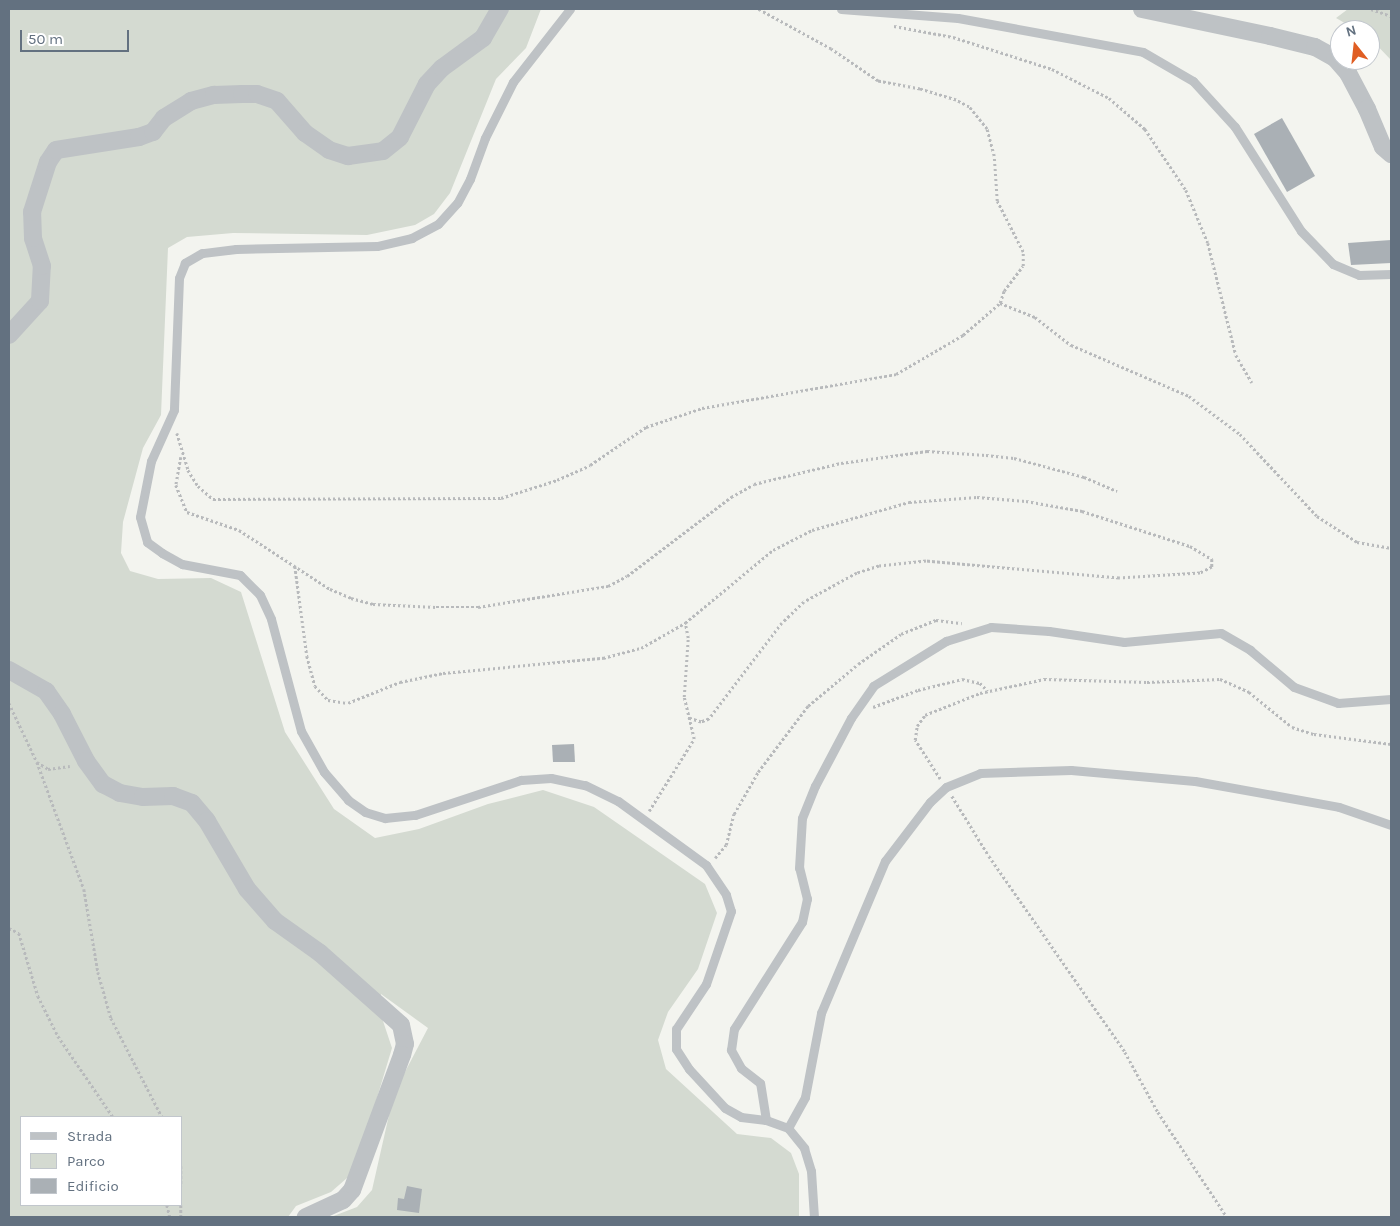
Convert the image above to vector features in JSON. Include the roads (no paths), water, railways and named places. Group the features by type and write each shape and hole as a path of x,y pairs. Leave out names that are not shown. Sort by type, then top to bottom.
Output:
{"street":[{"path":"9,335 40,301 42,266 33,238 32,212 48,162 56,150 153,132 164,118 191,101 214,95 257,94 277,101 305,133 329,150 348,156 383,151 400,137 427,84 442,68 483,38 500,9"},
{"path":"1142,9 1288,40 1315,47 1335,58 1348,73 1367,109 1382,147 1391,154"},
{"path":"9,670 46,691 62,714 86,761 104,784 120,793 143,797 173,796 192,803 208,821 247,889 275,921 320,953 401,1025 405,1044 402,1055 352,1190 343,1200 306,1217"}],"lane":[{"path":"570,9 512,82 485,138 470,179 457,203 438,224 412,238 377,246 236,249 202,253 185,263 179,278 174,410 151,461 140,517 147,542 182,564 240,576 260,595 271,619 301,731 324,772 348,800 365,812 385,818 415,815 521,780 551,778 585,785 618,801 706,865 726,895 731,911 706,984 676,1029 676,1049 689,1070 725,1108 741,1117 766,1120 788,1128 804,1148 811,1171 814,1217"},
{"path":"841,9 958,18 1143,52 1193,81 1229,120 1301,231 1333,264 1359,275 1391,274"},
{"path":"766,1120 760,1083 741,1068 731,1050 734,1029 802,922 807,899 799,868 802,818 815,786 851,718 873,686 946,641 991,627 1049,631 1124,642 1221,634 1250,650 1294,687 1338,703 1391,700"},
{"path":"788,1128 805,1097 821,1013 885,861 930,802 946,787 980,773 1071,770 1205,783 1339,807 1391,825"}]}
